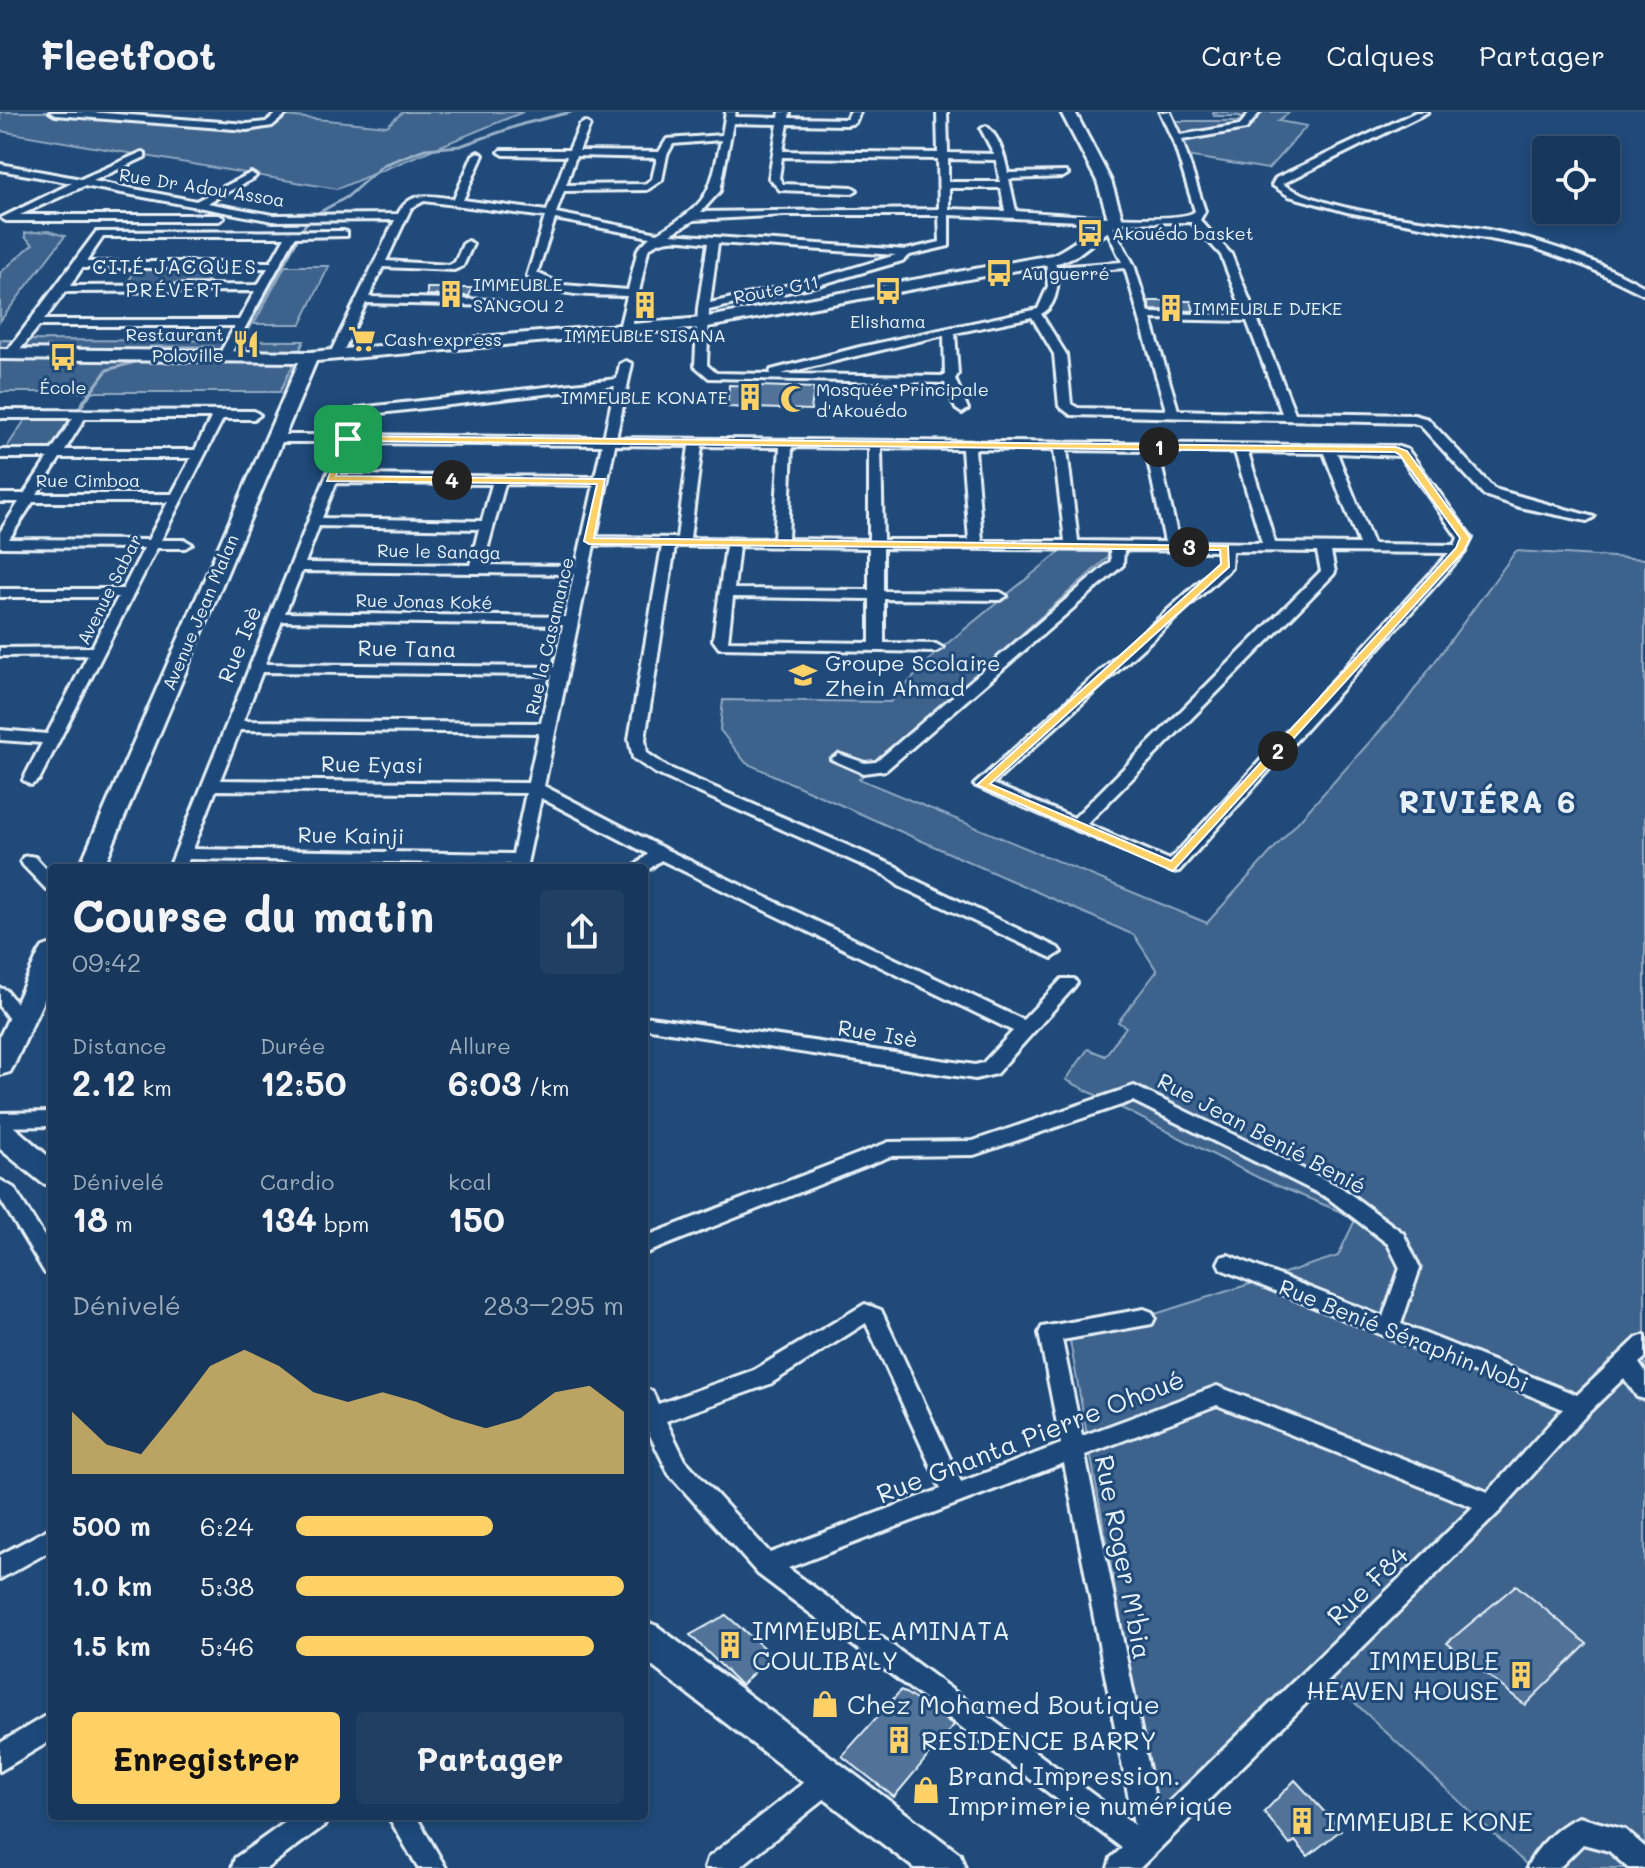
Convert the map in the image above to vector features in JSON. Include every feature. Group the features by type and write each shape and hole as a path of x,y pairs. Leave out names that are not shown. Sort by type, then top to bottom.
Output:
{"street":[{"path":"55,112 256,127 269,124 284,112"},
{"path":"139,120 150,112"},
{"path":"625,329 643,249 658,236 691,217 715,191 730,116 784,116 847,122 854,119 855,112"},
{"path":"335,356 402,217 411,201 422,198 551,215 658,236 906,253 945,246 942,112"},
{"path":"1068,112 1104,181 1112,222 1129,265 1173,414"},
{"path":"691,217 848,212 1011,214 1112,222 1193,218 1200,211 1177,138 1165,112"},
{"path":"1177,138 1243,127 1255,112"},
{"path":"1423,112 1279,180 1277,185 1296,196 1314,201 1499,235 1556,251 1608,271 1645,292"},
{"path":"784,116 774,178 780,187 943,157 1000,157"},
{"path":"585,125 531,274 533,278 584,291 632,293"},
{"path":"986,129 1000,157 1011,214"},
{"path":"560,188 647,187 657,180 662,155 670,141 727,137"},
{"path":"504,152 662,155"},
{"path":"778,154 853,173"},
{"path":"5,215 142,155"},
{"path":"458,201 478,155"},
{"name":"Rue Dr Adou Assoa","path":"0,167 273,218 402,217"},
{"path":"848,212 853,173"},
{"path":"945,185 1063,174"},
{"path":"195,205 251,176"},
{"path":"5,215 273,218"},
{"path":"1193,218 1226,254 1289,414"},
{"name":"Route G11","path":"310,357 625,329 1051,266 1112,222"},
{"path":"4,357 36,323 100,234 343,234"},
{"path":"225,355 292,234"},
{"path":"713,241 703,316 701,366 706,372 728,379 949,379"},
{"path":"379,264 450,268 459,264 468,244"},
{"path":"703,316 898,259 906,253"},
{"path":"79,265 274,265"},
{"path":"749,378 1042,311 1053,286 1051,266 1129,265"},
{"path":"62,289 261,288"},
{"path":"361,300 496,303"},
{"path":"1035,313 1060,354 1065,406 1075,412 1404,417 1424,422 1489,492 1524,504 1587,517"},
{"path":"1145,316 1252,318"},
{"path":"36,323 242,323"},
{"path":"949,331 952,374 949,379"},
{"path":"4,357 310,357"},
{"path":"4,357 267,364 310,357"},
{"name":"Avenue Jean Malan","path":"93,864 310,357"},
{"name":"Rue la Casamance","path":"519,864 626,364"},
{"path":"949,379 962,409"},
{"name":"Rue Isè","path":"179,861 358,412 623,382"},
{"path":"0,414 254,415"},
{"path":"0,543 81,415"},
{"name":"Avenue Sabar","path":"31,780 219,415"},
{"path":"274,438 1329,449 1396,450 1404,453 1465,538 1460,549 1173,867 982,785 1226,565 1225,548"},
{"path":"696,442 637,739 639,755 661,770 891,871 905,882 1052,952"},
{"path":"781,542 786,443"},
{"path":"875,444 879,595 877,648"},
{"path":"968,445 976,544"},
{"path":"1060,446 1072,546"},
{"path":"1151,447 1173,546"},
{"path":"1240,448 1270,548"},
{"path":"1329,449 1368,549"},
{"path":"0,454 199,454"},
{"path":"331,479 602,481"},
{"path":"475,570 499,481"},
{"name":"Rue Cimboa","path":"0,498 176,498"},
{"path":"313,522 487,525"},
{"path":"589,541 1460,549"},
{"path":"733,542 720,640 724,645 936,648"},
{"path":"0,543 185,544"},
{"path":"839,759 863,768 880,767 1118,562 1117,546"},
{"path":"1077,825 1328,572 1323,548"},
{"name":"Rue le Sanaga","path":"295,567 582,570"},
{"path":"0,593 127,593"},
{"path":"726,593 1000,596"},
{"name":"Rue Jonas Koké","path":"276,617 571,621"},
{"path":"0,652 97,651"},
{"name":"Rue Tana","path":"255,668 560,671"},
{"path":"232,725 547,728"},
{"path":"0,735 52,739"},
{"name":"Rue Eyasi","path":"210,785 535,788"},
{"path":"535,788 659,853 1026,1029"},
{"path":"646,864 659,853"},
{"path":"29,861 48,881"},
{"name":"Rue Kainji","path":"179,861 519,864"},
{"path":"0,1065 48,962"},
{"name":"Rue Isè","path":"648,1023 975,1072 989,1069 1068,983"},
{"path":"0,994 20,1021"},
{"name":"Rue Jean Benié Benié","path":"648,1238 889,1149 974,1148 1134,1093 1335,1193 1396,1239 1410,1268 1389,1329"},
{"path":"0,1120 48,1119"},
{"path":"0,1129 13,1145 48,1172"},
{"path":"0,1188 7,1193 48,1260"},
{"name":"Rue Benié Séraphin Nobi","path":"1228,1263 1580,1406"},
{"path":"955,1494 873,1316 865,1313 762,1377 648,1407 677,1467 766,1566 1146,1843"},
{"name":"Rue Roger M'bia","path":"1144,1318 1050,1333 1146,1843"},
{"name":"Rue F84","path":"1121,1868 1492,1504 1580,1406 1645,1344"},
{"path":"1626,1362 1645,1390"},
{"name":"Rue Gnanta Pierre Ohoué","path":"766,1566 1217,1395 1492,1504"},
{"path":"0,1568 48,1540"},
{"path":"648,1641 946,1868"},
{"path":"0,1758 48,1728"},
{"path":"718,1868 830,1778"},
{"path":"245,1868 311,1820"},
{"path":"403,1820 433,1868"},
{"path":"1540,1868 1579,1830 1616,1839 1645,1865"}],"shaded area":[{"path":"0,112 57,112 252,129 273,125 285,116 387,126 403,112 523,112 337,189 0,131"},
{"path":"1213,112 1290,112 1278,121 1307,126 1268,169 1187,156 1177,121 1242,121 1240,116 1214,116"},
{"path":"48,231 65,236 0,321 0,273 33,244 25,233"},
{"path":"138,266 216,266 204,287 125,287"},
{"path":"285,266 329,266 301,324 254,324"},
{"path":"0,340 304,341 280,392 0,392"},
{"path":"27,417 73,417 52,450 5,450"},
{"path":"1063,549 1109,550 1107,558 859,779 1207,923 1403,705 1516,551 1645,559 1645,1868 1530,1868 1318,1668 1159,1833 1070,1341 1338,1256 1356,1218 1259,1178 1066,1080 1088,1049 1105,1056 1126,1027 1118,1022 1157,971 1134,935 746,763 720,730 723,700 890,702 938,651"}],"building":[{"name":"IMMEUBLE SANGOU 2","path":"427,288 472,288 469,296 427,295"},
{"name":"IMMEUBLE DJEKE","path":"1148,301 1191,301 1194,311 1151,310"},
{"path":"729,385 814,388 811,410 727,407"},
{"name":"IMMEUBLE HEAVEN HOUSE","path":"1516,1585 1587,1644 1525,1705 1447,1643"},
{"name":"IMMEUBLE AMINATA COULIBALY","path":"726,1615 772,1655 741,1685 690,1635"},
{"name":"RESIDENCE BARRY","path":"901,1690 954,1725 894,1797 842,1756"},
{"name":"IMMEUBLE KONE","path":"1295,1780 1341,1830 1308,1856 1295,1841 1290,1845 1264,1812"}],"waterway":[{"path":"204,352 238,347 309,218 347,197 383,165 425,149 460,146 523,124 571,112"},
{"path":"150,347 213,347"},
{"path":"91,392 107,370 142,360"},
{"path":"76,413 92,390"},
{"path":"36,476 48,457"}],"place":[{"name":"Akouédo basket","path":"1090,233"},
{"name":"Au guerré","path":"999,273"},
{"name":"Elishama","path":"888,291"},
{"name":"IMMEUBLE SANGOU 2","path":"451,294"},
{"name":"IMMEUBLE SISANA","path":"645,305"},
{"name":"IMMEUBLE DJEKE","path":"1171,308"},
{"name":"Cash express","path":"362,339"},
{"name":"Restaurant Poloville","path":"246,344"},
{"name":"École","path":"63,357"},
{"name":"IMMEUBLE KONATE","path":"750,397"},
{"name":"Mosquée Principale d'Akouédo","path":"794,399"},
{"name":"Groupe Scolaire Zhein Ahmad","path":"803,675"},
{"name":"IMMEUBLE AMINATA COULIBALY","path":"730,1645"},
{"name":"IMMEUBLE HEAVEN HOUSE","path":"1521,1675"},
{"name":"Chez Mohamed Boutique","path":"825,1704"},
{"name":"RESIDENCE BARRY","path":"899,1740"},
{"name":"Brand Impression. Imprimerie numérique","path":"926,1790"},
{"name":"IMMEUBLE KONE","path":"1302,1821"}],"district":[{"name":"CITÉ JACQUES PRÉVERT","path":"175,278"},
{"name":"RIVIÉRA 6","path":"1488,801"}],"route":[{"path":"348,439 1396,450 1404,453 1465,538 1460,549 1173,867 982,785 1226,565 1225,548 589,541 602,481 331,479 348,439"}]}
